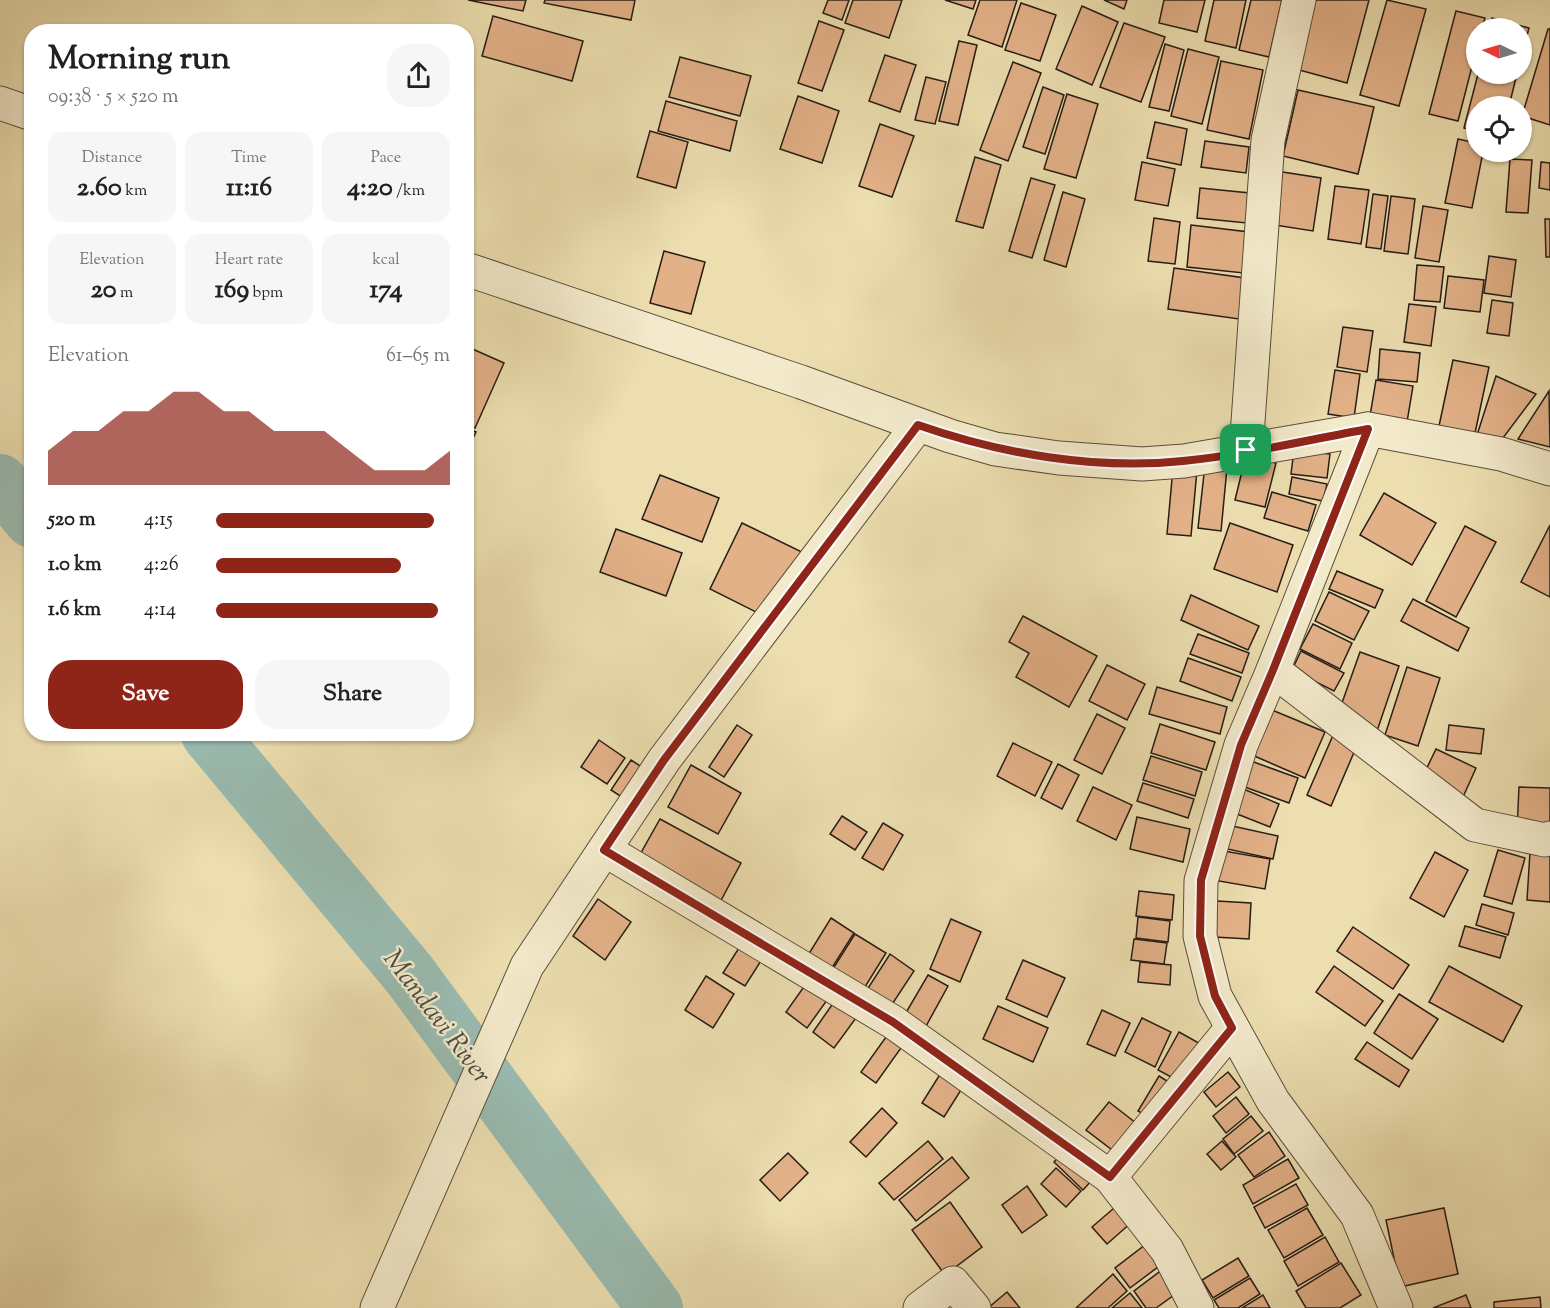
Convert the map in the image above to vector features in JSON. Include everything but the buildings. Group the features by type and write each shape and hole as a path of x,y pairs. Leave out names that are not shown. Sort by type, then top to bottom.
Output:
{"street":[{"path":"1246,450 1268,140 1299,0"},
{"path":"0,103 24,111"},
{"path":"474,272 801,382 918,425 996,449 1059,458 1142,464 1184,461 1368,429 1501,454 1550,469"},
{"path":"387,1302 527,966 664,760 918,425"},
{"path":"1368,429 1241,745 1201,880 1200,936 1215,996 1274,1101 1357,1215 1396,1308"},
{"path":"1273,670 1475,825 1545,840 1550,838"},
{"path":"604,850 893,1022 1110,1177 1167,1250 1197,1308"},
{"path":"1110,1177 1232,1028"},
{"path":"920,1308 953,1283 974,1308"}],"waterway":[{"name":"Mandavi River","path":"0,482 24,510"},
{"name":"Mandavi River","path":"215,741 409,974 655,1308"}],"route":[{"path":"918,425 996,449 1059,458 1142,464 1184,461 1246,450 1368,429 1241,745 1201,880 1200,936 1215,996 1232,1028 1110,1177 893,1022 604,850 664,760 918,425"}]}
